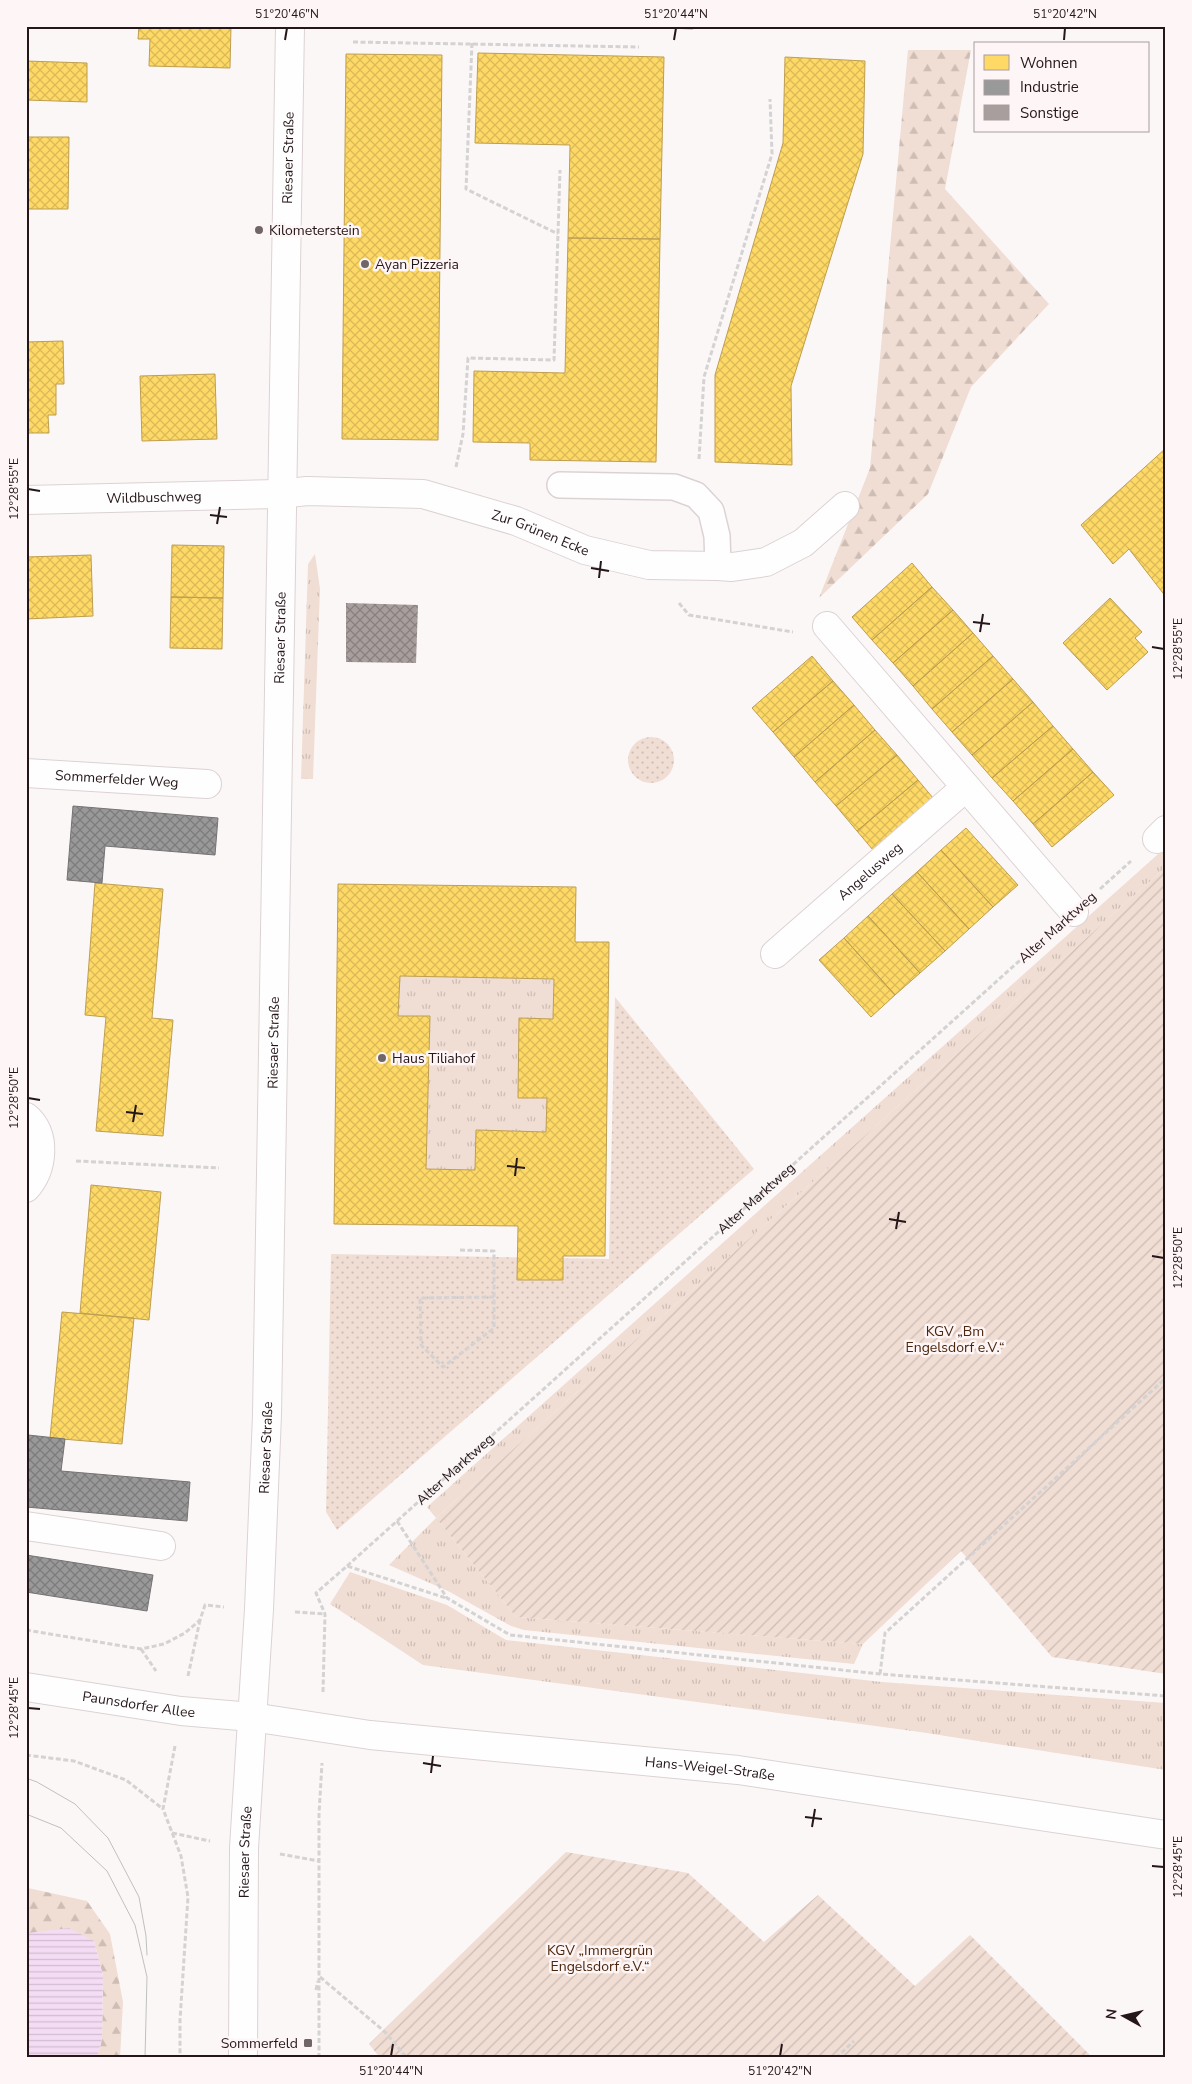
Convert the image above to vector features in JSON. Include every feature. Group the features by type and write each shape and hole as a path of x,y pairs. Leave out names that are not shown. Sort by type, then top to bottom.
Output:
{"street":[{"name":"Riesaer Straße","path":"242,2058 244,1848 259,1602 267,1415 280,494 290,26"},
{"name":"Zur Grünen Ecke","path":"280,494 308,491 423,494 516,521 585,550 649,565 732,567 766,562 803,543 845,506"},
{"name":"Wildbuschweg","path":"26,500 280,494"},
{"path":"827,626 1074,912"},
{"name":"Sommerfelder Weg","path":"26,773 207,784"},
{"name":"Angelusweg","path":"775,954 966,787"},
{"path":"26,1117 39,1138 40,1160 33,1180 26,1188"},
{"path":"26,1526 160,1546"},
{"name":"Paunsdorfer Allee","path":"26,1687 181,1712 252,1718"},
{"name":"Hans-Weigel-Straße","path":"252,1718 370,1735 738,1770 1166,1835"}],"lane":[{"path":"560,485 674,486 696,494 711,511 717,536 718,566"}],"path":[{"path":"353,42 639,47"},
{"path":"472,43 466,189 558,234"},
{"path":"696,494 704,377 772,154 770,99"},
{"path":"450,502 463,434 468,358 554,360 560,170"},
{"path":"649,565 689,614 808,634 827,626"},
{"name":"Alter Marktweg","path":"323,1729 325,1614 316,1593 1161,834"},
{"path":"40,1160 219,1168"},
{"path":"460,1250 494,1251 494,1297 494,1328 443,1367 421,1345 420,1298 494,1297"},
{"path":"880,1674 885,1633 1166,1378"},
{"path":"397,1521 447,1598"},
{"path":"347,1566 447,1598 510,1635 880,1674 1166,1696"},
{"path":"163,1809 200,1620 206,1605"},
{"path":"26,1630 141,1649 164,1644 185,1633 200,1620"},
{"path":"319,2058 319,1814 323,1729"},
{"path":"26,1755 74,1761 126,1780 163,1809 182,1856 188,1897 180,2020 180,2058"},
{"path":"316,1990 319,1976"},
{"path":"319,1976 385,2032 407,2058"},
{"path":"836,2058 854,2041"}],"green space":[{"path":"908,50 971,50 945,189 1049,304 971,387 928,494 819,598 870,468"},
{"path":"315,554 320,589 313,779 301,779 308,564"},
{"path":"647,737 655,737 664,741 670,747 674,760 670,773 664,779 655,783 647,783 638,779 632,773 628,764 628,756 632,747 638,741"},
{"path":"1166,847 1166,867 436,1518 427,1507"},
{"name":"KGV „Bm Engelsdorf e.V.“","path":"1166,867 1166,1674 1052,1657 961,1551 863,1644 516,1617 436,1518"},
{"path":"400,976 554,979 553,1019 519,1018 518,1097 547,1098 546,1132 476,1130 475,1170 426,1169 430,1017 398,1016"},
{"path":"615,997 754,1169 337,1530 326,1512 331,1254 609,1259"},
{"path":"436,1518 516,1617 863,1644 854,1664 524,1630 511,1626 448,1591 389,1565"},
{"path":"350,1572 447,1605 506,1640 882,1682 1166,1703 1166,1770 920,1732 423,1665 330,1604"},
{"name":"KGV „Immergrün Engelsdorf e.V.“","path":"566,1852 688,1873 764,1942 818,1895 915,1986 970,1935 1093,2058 380,2058 369,2044"},
{"path":"28,1888 87,1901 110,1934 123,2002 120,2058 97,2058 102,2039 103,1976 94,1941 29,1933 26,1936 26,1890"}],"shaded area":[{"path":"69,1928 94,1941 103,1976 102,2039 97,2058 26,2058 26,1936 28,1933"}],"building: Wohnen":[{"path":"139,26 231,26 230,68 149,66 150,39 138,39"},
{"path":"614,26 693,26 693,29"},
{"path":"478,53 664,57 660,239 568,238 570,145 475,143"},
{"path":"346,54 442,55 438,440 342,439"},
{"path":"785,57 865,61 863,154 791,386 792,465 715,462 715,375 783,143"},
{"path":"26,61 87,63 87,102 26,100"},
{"path":"26,137 69,137 68,209 26,209"},
{"path":"568,238 660,239 656,462 530,460 530,443 473,442 474,371 565,373"},
{"path":"63,341 64,384 56,384 56,415 48,415 49,433 26,433 26,342"},
{"path":"215,374 217,439 142,441 140,376"},
{"path":"1166,448 1166,597 1129,549 1113,564 1081,525"},
{"path":"172,545 224,546 223,598 171,597"},
{"path":"91,555 93,616 26,619 26,557"},
{"path":"912,563 932,587 872,640 852,617"},
{"path":"932,587 953,610 893,663 872,640"},
{"path":"171,597 223,598 222,649 170,648"},
{"path":"1110,598 1142,632 1135,638 1148,652 1107,690 1063,643"},
{"path":"953,610 973,633 913,686 893,663"},
{"path":"973,633 993,656 932,709 913,686"},
{"path":"812,656 833,681 773,732 752,708"},
{"path":"993,656 1013,679 952,732 932,709"},
{"path":"1013,679 1033,702 972,755 952,732"},
{"path":"833,681 854,705 794,757 773,732"},
{"path":"1033,702 1053,726 992,778 972,755"},
{"path":"854,705 875,730 815,782 794,757"},
{"path":"1053,726 1073,749 1013,801 992,778"},
{"path":"875,730 897,755 836,806 815,782"},
{"path":"1073,749 1093,772 1033,824 1013,801"},
{"path":"897,755 918,780 857,831 836,806"},
{"path":"1093,772 1114,795 1052,847 1033,824"},
{"path":"918,780 938,804 878,856 857,831"},
{"path":"966,828 1018,885 993,907 941,850"},
{"path":"941,850 993,907 969,929 917,872"},
{"path":"917,872 969,929 945,951 892,894"},
{"path":"95,883 163,889 152,1018 173,1020 163,1136 96,1131 106,1017 85,1015"},
{"name":"Haus Tiliahof","path":"338,884 576,887 575,942 609,942 605,1256 563,1256 563,1280 517,1280 518,1226 334,1224","holes":["400,976 554,979 553,1019 519,1018 518,1098 547,1098 546,1132 476,1130 475,1170 426,1169 430,1016 398,1016"]},
{"path":"892,894 945,951 920,973 868,916"},
{"path":"868,916 920,973 895,995 844,938"},
{"path":"844,938 895,995 871,1017 819,960"},
{"path":"91,1185 161,1192 149,1320 80,1313"},
{"path":"62,1312 134,1318 122,1444 50,1438"}],"building: Industrie":[{"path":"73,806 218,818 215,855 105,846 102,883 67,880"},
{"path":"28,1435 65,1439 61,1471 190,1482 187,1521 26,1507"},
{"path":"26,1555 153,1575 147,1611 26,1592"}],"building: Sonstige":[{"path":"346,603 418,605 416,663 346,662"}],"tram line":[{"path":"26,1778 37,1782 75,1804 108,1838 139,1897 146,1936 147,1955"},
{"path":"26,1814 61,1828 107,1871 135,1925 147,1977 145,2058"}],"place":[{"name":"Kilometerstein","path":"259,230"},
{"name":"Ayan Pizzeria","path":"365,264"},
{"name":"Haus Tiliahof","path":"382,1058"},
{"name":"Sommerfeld","path":"308,2043"}]}
